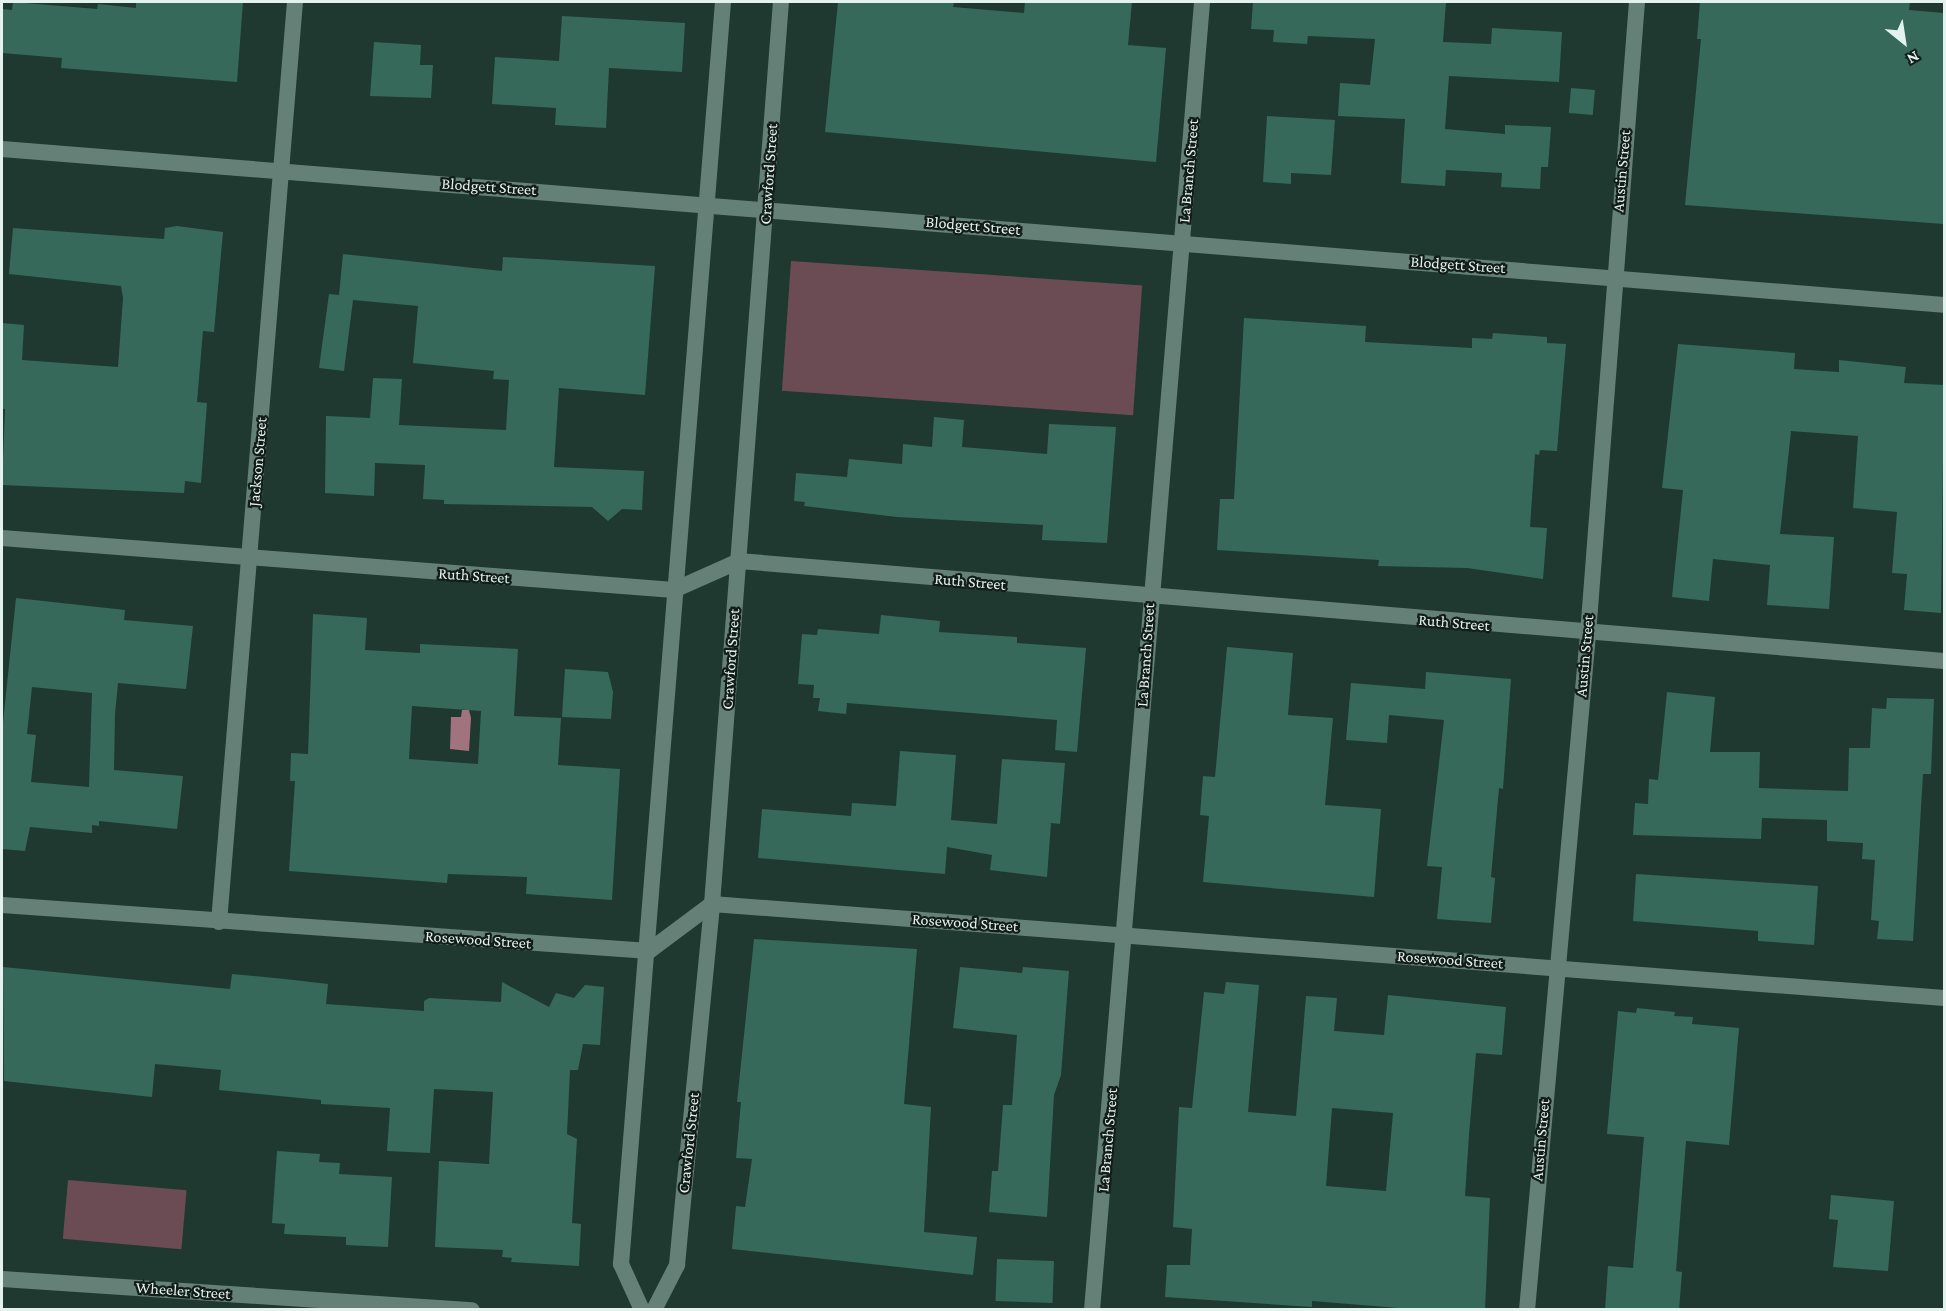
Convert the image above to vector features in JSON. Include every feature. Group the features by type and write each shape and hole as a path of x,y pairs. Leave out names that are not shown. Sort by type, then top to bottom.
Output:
{"street":[{"name":"Jackson Street","path":"219,922 295,2"},
{"path":"642,1310 621,1263 649,951 674,590 723,2"},
{"name":"Crawford Street","path":"654,1310 677,1265 712,904 782,2"},
{"name":"La Branch Street","path":"1092,1310 1127,936 1150,598 1183,244 1202,2"},
{"name":"Austin Street","path":"1527,1310 1556,967 1588,634 1613,277 1637,2"},
{"name":"Blodgett Street","path":"2,150 766,208 1944,305"},
{"name":"Ruth Street","path":"2,538 250,560 674,590 739,561 1150,598 1944,661"},
{"path":"649,951 712,904"},
{"name":"Rosewood Street","path":"712,904 1944,998"},
{"name":"Rosewood Street","path":"2,905 649,951"},
{"name":"Wheeler Street","path":"2,1279 472,1310"}],"shaded area":[{"path":"791,261 1142,286 1133,415 782,391"},
{"path":"462,710 469,710 471,718 469,751 450,749 451,717 461,717"},
{"path":"68,1180 187,1190 181,1249 63,1239"}],"building":[{"path":"13,2 97,9 98,4 136,8 136,2 243,2 237,82 61,68 62,58 2,53 2,9 12,10"},
{"path":"838,2 954,2 953,7 1024,13 1025,2 1132,2 1128,45 1166,48 1156,162 825,132"},
{"path":"1253,2 1446,2 1443,42 1491,44 1492,28 1562,32 1559,82 1449,76 1445,129 1505,134 1505,125 1551,127 1548,167 1541,167 1540,189 1501,187 1502,173 1446,170 1445,186 1401,183 1405,119 1338,116 1340,83 1370,85 1375,39 1308,36 1307,44 1273,42 1274,30 1251,29"},
{"path":"1700,2 1910,2 1909,10 1944,13 1944,224 1685,205 1701,39 1697,39"},
{"path":"562,16 685,23 682,72 609,68 606,128 555,125 556,108 492,104 495,57 559,61"},
{"path":"374,42 421,45 420,65 433,65 431,98 370,96"},
{"path":"1571,88 1595,90 1593,115 1569,113"},
{"path":"1267,116 1335,120 1331,175 1291,173 1291,184 1263,182"},
{"path":"177,226 223,232 214,332 203,331 197,402 207,403 201,483 185,481 184,493 2,485 5,409 2,409 2,323 24,325 22,360 118,367 123,298 121,286 9,274 13,228 164,239 165,228"},
{"path":"343,254 502,271 503,257 655,266 645,395 559,388 554,467 644,471 642,510 622,509 608,521 592,507 444,504 444,500 423,499 425,465 375,463 374,496 325,493 326,416 370,418 373,378 402,379 399,425 506,430 509,380 493,379 494,371 413,363 418,306 353,300 344,371 319,368 329,294 339,295"},
{"path":"1244,318 1366,326 1365,342 1472,348 1472,338 1492,339 1493,333 1547,337 1547,343 1566,344 1557,451 1540,450 1539,455 1535,454 1530,527 1547,528 1543,579 1467,568 1378,566 1379,560 1217,550 1220,499 1234,499"},
{"path":"1678,344 1795,353 1794,369 1839,372 1839,360 1906,367 1904,383 1944,385 1941,613 1904,610 1907,574 1892,573 1897,512 1853,508 1858,436 1791,431 1780,534 1834,537 1829,609 1767,605 1770,565 1713,559 1709,601 1672,597 1683,490 1662,488"},
{"path":"934,417 964,420 962,447 1047,454 1049,424 1116,427 1107,543 1042,540 1043,525 897,517 804,506 805,502 794,501 796,473 847,477 849,459 902,464 903,444 932,447"},
{"path":"16,598 125,610 124,620 193,626 186,689 118,683 115,714 114,770 183,776 177,829 99,821 99,826 92,825 92,833 30,827 25,851 2,849 2,732","holes":["32,687 92,693 89,787 31,782 36,735 27,734"]},
{"path":"313,614 367,618 365,650 420,653 420,644 518,649 514,716 561,718 558,765 620,769 612,900 526,894 527,877 448,874 447,883 289,871 295,781 290,781 291,753 308,754","holes":["412,706 481,711 478,764 409,759"]},
{"path":"881,615 940,621 939,632 1017,637 1017,643 1086,648 1077,752 1055,750 1057,720 847,703 846,714 818,711 820,698 813,698 814,685 798,684 802,634 817,635 818,629 879,634"},
{"path":"1227,647 1293,653 1288,715 1333,718 1325,805 1381,809 1374,897 1203,882 1209,816 1200,815 1203,776 1215,777"},
{"path":"565,669 608,672 613,692 611,719 562,717"},
{"path":"1426,672 1511,679 1503,789 1499,788 1491,877 1495,878 1491,923 1437,919 1442,867 1427,866 1444,720 1389,715 1387,743 1346,740 1351,683 1425,689"},
{"path":"1667,692 1715,697 1710,752 1760,752 1759,788 1848,791 1849,748 1870,748 1872,708 1886,709 1887,698 1934,699 1931,774 1923,774 1913,941 1877,939 1879,921 1871,920 1875,860 1862,859 1863,843 1827,841 1827,820 1762,818 1761,839 1633,835 1635,803 1648,804 1649,779 1658,780"},
{"path":"900,751 956,755 951,820 997,824 1002,759 1065,763 1060,824 1051,823 1047,877 990,870 992,855 947,847 945,874 758,858 762,809 851,816 852,803 896,806"},
{"path":"1636,874 1818,886 1814,945 1758,941 1758,931 1633,921"},
{"path":"754,939 917,949 904,1104 931,1107 924,1232 977,1237 973,1275 732,1249 736,1206 745,1207 752,1159 736,1158 741,1102 737,1102"},
{"path":"3,967 230,989 232,974 285,979 328,984 326,1004 424,1011 424,1001 429,998 501,1002 502,982 549,1007 556,993 574,998 585,985 604,987 600,1045 583,1044 578,1070 570,1070 567,1134 577,1139 572,1223 581,1224 579,1266 511,1262 512,1258 502,1257 503,1250 435,1247 439,1161 489,1164 493,1092 434,1089 430,1153 387,1151 390,1108 321,1104 321,1100 219,1090 221,1070 155,1064 152,1097 4,1081"},
{"path":"960,967 1022,973 1023,967 1069,971 1061,1075 1054,1095 1047,1217 989,1212 992,1171 998,1171 1003,1105 1012,1105 1017,1035 953,1028"},
{"path":"1226,982 1259,985 1248,1112 1296,1116 1306,996 1337,998 1334,1031 1384,1035 1388,995 1506,1007 1502,1055 1476,1053 1469,1135 1465,1196 1490,1198 1485,1310 1423,1310 1312,1301 1312,1307 1165,1297 1167,1265 1190,1265 1192,1229 1173,1227 1179,1107 1192,1108 1204,992 1224,994","holes":["1332,1108 1393,1113 1386,1191 1326,1186"]},
{"path":"1637,1008 1675,1012 1674,1016 1693,1017 1692,1024 1739,1028 1729,1145 1686,1141 1676,1271 1682,1272 1679,1310 1605,1310 1608,1266 1633,1268 1644,1137 1607,1134 1618,1011 1636,1013"},
{"path":"277,1151 320,1154 319,1162 340,1163 339,1174 392,1177 388,1247 346,1245 346,1237 284,1234 285,1224 272,1223"},
{"path":"1831,1195 1894,1201 1888,1271 1833,1267 1838,1220 1829,1219"},
{"path":"997,1259 1054,1261 1052,1303 996,1301"}]}
